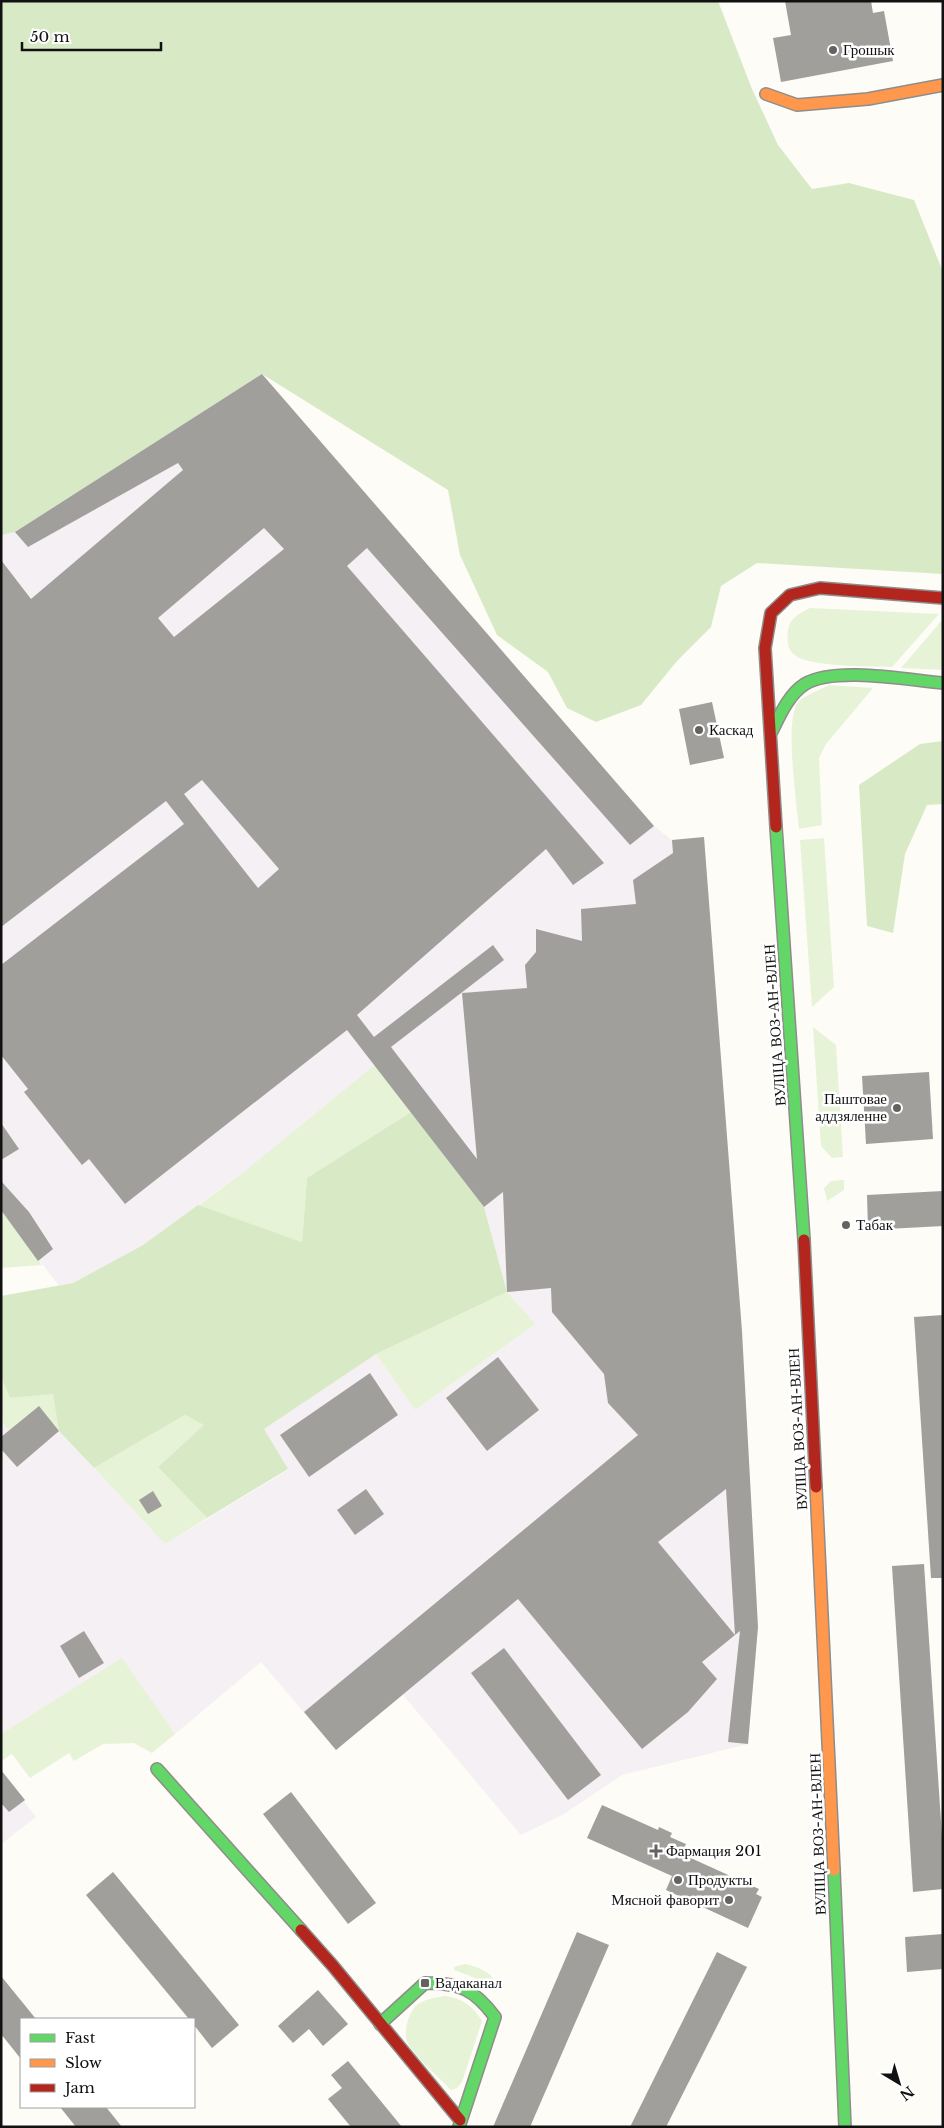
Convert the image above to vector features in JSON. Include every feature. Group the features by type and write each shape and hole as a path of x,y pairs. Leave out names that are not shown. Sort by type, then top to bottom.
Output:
{"main road":[{"path":"766,94 797,105 868,99 943,86"},
{"name":"ВУЛІЦА ВОЗ-АН-ВЛЕН","path":"845,2127 832,1785 801,1176 765,648 771,613 790,595 820,588 943,598"},
{"path":"772,731 787,702 806,683 829,676 943,683"},
{"path":"157,1769 333,1966 460,2123"},
{"path":"380,2024 425,1983 450,1982 466,1988 483,2000 495,2017 460,2123"}],"shaded area":[{"path":"262,374 654,826 672,840 704,837 758,1627 748,1744 622,1775 564,1814 521,1835 403,1695 336,1750 261,1662 175,1734 122,1659 1,1734 1,1420 9,1431 39,1406 59,1431 165,1544 288,1470 263,1429 376,1354 415,1410 534,1324 507,1292 484,1207 244,1172 143,1245 73,1283 60,1287 1,1210 1,535 15,531"},
{"path":"1,1770 36,1817 1,1844"}],"green space":[{"path":"1,1 718,1 752,89 778,145 812,189 849,183 914,200 943,272 943,574 757,563 721,586 711,627 677,661 641,705 596,722 567,708 548,672 497,635 460,555 448,490 262,374 15,532 1,535"},
{"path":"810,608 939,614 892,667 856,666 804,660 791,651 788,645 790,623 799,614"},
{"path":"943,619 943,670 901,668"},
{"path":"829,685 873,688 826,744 819,758 822,825 799,829 792,744 794,712 800,700"},
{"path":"943,741 943,804 927,805 905,854 893,933 867,926 859,785 920,744"},
{"path":"824,838 834,987 812,1007 800,840"},
{"path":"813,1027 836,1045 843,1157 832,1158 821,1146"},
{"path":"375,1065 411,1112 307,1178 302,1242 198,1206 244,1172"},
{"path":"411,1112 484,1207 507,1292 376,1354 264,1429 288,1469 207,1518 158,1467 204,1425 185,1415 94,1468 59,1431 53,1394 10,1398 1,1376 1,1296 73,1283 143,1245 198,1205 302,1242 307,1178"},
{"path":"844,1180 844,1190 827,1201 824,1188 831,1181"},
{"path":"1,1210 42,1265 1,1268"},
{"path":"507,1292 535,1324 415,1410 376,1354"},
{"path":"1,1376 10,1398 54,1393 59,1431 38,1407 9,1431 1,1420"},
{"path":"185,1415 205,1425 158,1467 207,1518 165,1544 94,1468"},
{"path":"122,1658 175,1734 152,1753 134,1743 103,1744 74,1761 69,1753 30,1778 12,1754 1,1761 1,1734"},
{"path":"465,1964 481,1969 490,1975 498,1989 496,1991 492,1990 473,1977 454,1970 454,1967"},
{"path":"445,1996 466,2004 475,2011 482,2021 462,2082 457,2088 451,2090 414,2053 406,2038 408,2021 415,2007 433,1998"}],"building":[{"name":"Грошык","path":"785,1 871,1 873,13 884,11 893,61 781,82 773,38 791,35"},
{"path":"262,374 654,826 630,845 367,548 347,566 604,863 573,885 546,849 357,1015 374,1037 493,945 504,960 391,1047 477,1159 462,993 527,988 525,965 536,952 536,929 582,941 581,909 636,904 633,880 673,853 672,840 704,837 742,1331 758,1627 748,1744 728,1742 740,1631 702,1662 717,1679 688,1712 642,1749 518,1599 336,1750 304,1712 638,1435 608,1403 604,1374 552,1312 551,1288 507,1292 503,1192 484,1207 347,1030 125,1204 89,1159 82,1165 24,1092 28,1089 1,1055 1,965 184,824 166,801 1,927 1,560 31,599 183,470 178,463 28,547 15,532","holes":["264,528 284,549 174,637 158,618","202,780 279,869 258,888 184,794","726,1489 735,1635 658,1542"]},
{"path":"712,702 724,758 690,765 679,709"},
{"name":"Паштовае аддзяленне","path":"929,1072 933,1139 866,1144 862,1076"},
{"path":"1,1123 19,1149 1,1160"},
{"path":"1,1181 29,1212 53,1249 38,1261 1,1210"},
{"path":"943,1191 943,1226 868,1230 867,1195"},
{"path":"943,1315 943,1578 931,1578 914,1317"},
{"path":"498,1357 539,1410 487,1451 446,1398"},
{"path":"370,1373 398,1415 309,1477 280,1435"},
{"path":"39,1406 59,1431 17,1467 1,1449 1,1437"},
{"path":"366,1489 384,1514 355,1535 337,1510"},
{"path":"153,1491 162,1506 148,1514 139,1500"},
{"path":"924,1564 943,1852 943,1889 913,1892 892,1566"},
{"path":"84,1631 104,1663 79,1678 60,1646"},
{"path":"504,1648 601,1775 568,1800 471,1673"},
{"path":"1,1770 25,1800 9,1812 1,1803"},
{"path":"291,1792 376,1903 348,1924 263,1814"},
{"path":"602,1805 658,1830 659,1827 672,1833 670,1837 686,1844 682,1854 759,1889 756,1894 762,1897 748,1928 666,1890 672,1876 587,1838"},
{"path":"113,1872 239,2025 212,2048 195,2026 195,2018 188,2018 86,1895"},
{"path":"577,1932 609,1945 530,2127 493,2127"},
{"path":"943,1934 943,1969 907,1972 905,1937"},
{"path":"717,1952 747,1967 666,2127 630,2127"},
{"path":"1,1976 35,2018 20,2018 20,2058 1,2034"},
{"path":"318,1990 348,2024 323,2046 309,2029 293,2043 278,2026"},
{"path":"348,2061 402,2127 351,2127 328,2099 342,2088 331,2075"},
{"path":"61,2108 107,2108 122,2127 76,2127"}],"traffic: fast":[{"path":"772,731 794,693 805,684 818,679 853,675 943,683"},
{"path":"776,827 804,1240"},
{"path":"157,1769 301,1930"},
{"path":"834,1870 845,2127"},
{"path":"380,2024 425,1983 457,1986 473,1994 495,2017 459,2127"}],"traffic: slow":[{"path":"766,94 797,105 868,99 943,85"},
{"path":"816,1487 834,1870"}],"traffic: jam":[{"path":"776,827 765,648 771,613 790,595 820,588 943,598"},
{"path":"804,1240 816,1487"},
{"path":"301,1930 460,2120"}],"place":[{"name":"Грошык","path":"833,50"},
{"name":"Каскад","path":"699,730"},
{"name":"Паштовае аддзяленне","path":"897,1108"},
{"name":"Табак","path":"846,1225"},
{"name":"Фармация 201","path":"656,1851"},
{"name":"Продукты","path":"678,1880"},
{"name":"Мясной фаворит","path":"729,1900"},
{"name":"Вадаканал","path":"425,1983"}]}
